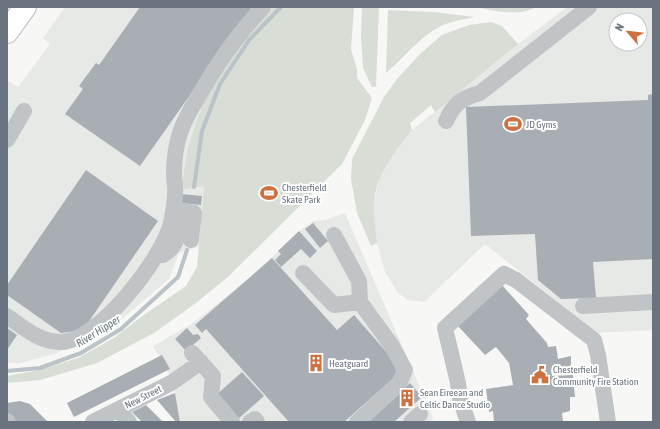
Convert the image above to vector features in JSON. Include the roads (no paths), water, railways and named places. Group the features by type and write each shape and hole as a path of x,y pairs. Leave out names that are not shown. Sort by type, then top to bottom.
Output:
{"highway":[{"path":"7,32 25,7"}],"street":[{"path":"7,316 44,340 67,342 87,333 116,308 153,260 171,223 175,192 174,174 176,154 180,134 187,117 211,75 230,46 263,7"},
{"path":"446,121 451,110 458,102 468,96 480,93 589,7"},
{"path":"7,140 24,111"},
{"path":"153,260 168,252 179,237 182,211 194,213 191,240"},
{"path":"334,235 359,281 360,302 392,346 404,370 399,384 357,422"},
{"path":"303,273 334,306 360,302"},
{"path":"468,422 460,399 458,383 445,328 504,274 516,280 594,340 598,355 608,422"},
{"path":"583,306 653,302"},
{"name":"New Street","path":"93,422 171,383 197,358 213,376 211,397 232,422"},
{"path":"118,410 129,422"},
{"path":"250,422 255,419 257,422"}],"waterway":[{"name":"River Hipper","path":"194,187 202,131 220,84 249,40 281,7"},
{"name":"River Hipper","path":"7,371 40,368 81,353 121,329 178,277 187,250"}],"place":[{"name":"JD Gyms","path":"513,124"},
{"name":"Chesterfield Skate Park","path":"269,193"},
{"name":"Heatguard","path":"316,363"},
{"name":"Chesterfield Community Fire Station","path":"540,375"},
{"name":"Sean Eireean and Celtic Dance Studio","path":"407,398"}]}
